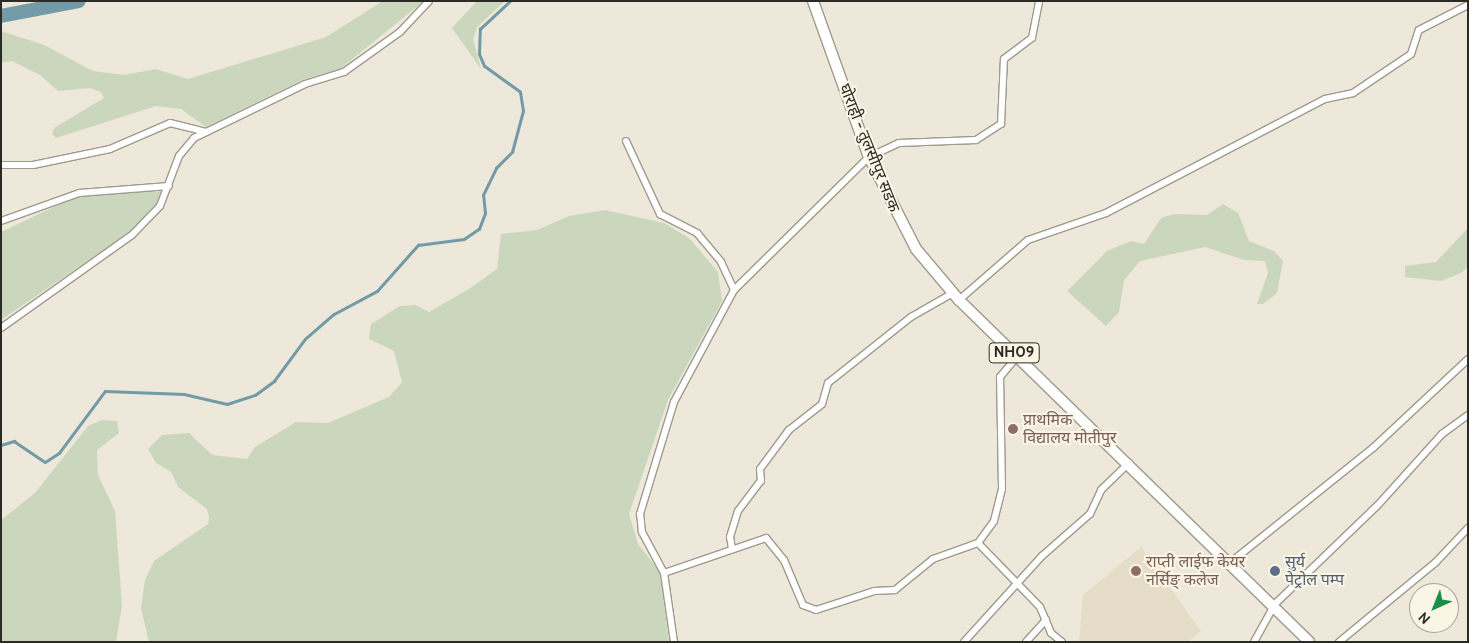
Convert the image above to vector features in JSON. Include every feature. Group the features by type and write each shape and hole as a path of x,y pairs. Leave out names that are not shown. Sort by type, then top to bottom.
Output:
{"main road":[{"name":"घोराही - तुलसीपुर सडक","path":"813,1 869,157 908,237 956,296 1275,604 1309,642"}],"street":[{"path":"1,328 132,235 160,206 179,156 194,138 305,84 344,72 400,32 429,1"},
{"path":"674,642 664,573 642,532 640,514 674,402 734,290 869,157 899,144 976,140 1001,124 1004,59 1032,38 1040,1"},
{"path":"732,548 730,537 738,511 761,481 760,469 789,430 822,404 828,383 911,316 956,296 1028,240 1106,213 1325,99 1353,93 1411,54 1419,30 1468,5"},
{"path":"1,165 34,165 110,149 170,123 206,132"},
{"path":"626,141 660,214 697,233 721,262 734,290"},
{"path":"1,221 80,192 169,186"},
{"path":"664,573 732,548 766,538 784,560 803,605 816,610 874,591 895,590 933,559 978,543 994,521 1002,489 1000,377 1018,357"},
{"path":"1231,562 1373,448 1468,359"},
{"path":"1254,642 1275,604 1377,506 1442,434 1468,415"},
{"path":"964,642 1019,584 1042,556 1090,514 1101,490 1129,464"},
{"path":"1339,642 1436,562 1468,528"},
{"path":"978,543 1019,584 1062,642"},
{"path":"1026,642 1046,620"}],"shaded area":[{"name":"राप्ती लाईफ केयर नर्सिङ् कलेज","path":"1141,547 1201,631 1188,642 1079,642 1083,595"}],"green space":[{"path":"383,1 424,1 340,69 302,80 206,127 181,109 156,106 56,138 52,134 54,128 104,98 101,92 90,88 58,91 40,75 12,61 1,63 1,31 44,45 93,71 124,75 156,69 188,79 326,37"},
{"path":"477,1 505,1 477,27 473,39 481,69 452,28"},
{"path":"164,191 158,205 127,234 1,320 1,232 79,195"},
{"path":"1223,204 1238,213 1249,241 1274,251 1283,261 1277,293 1263,304 1257,304 1268,273 1265,261 1244,260 1205,247 1140,261 1124,280 1119,312 1106,326 1067,291 1107,251 1131,241 1144,244 1161,218 1174,214 1207,215"},
{"path":"605,210 664,223 689,238 718,272 722,301 668,400 629,514 638,544 660,572 669,642 149,642 141,608 145,580 154,561 208,524 209,517 207,509 178,487 171,472 156,463 148,449 162,435 189,433 212,455 247,459 255,447 296,422 328,423 389,397 402,382 394,351 369,339 371,324 400,306 415,305 429,312 469,289 497,269 501,234 537,230 569,216"},
{"path":"1468,228 1468,267 1461,273 1441,281 1405,277 1405,266 1436,262"},
{"path":"102,420 117,421 119,433 97,450 98,475 115,511 122,606 116,642 1,642 1,520 35,493 88,426"}],"waterway":[{"path":"1,16 79,1"},
{"path":"1,445 14,441 45,462 59,453 105,391 184,394 227,404 255,395 274,381 305,339 334,314 377,291 418,245 464,239 479,229 485,213 483,195 496,168 512,152 523,111 520,92 484,66 479,54 480,29 510,1"}],"place":[{"name":"प्राथमिक विद्यालय मोतीपुर","path":"1013,429"},
{"name":"राप्ती लाईफ केयर नर्सिङ् कलेज","path":"1136,571"},
{"name":"सुर्य पेट्रोल पम्प","path":"1275,571"}]}
